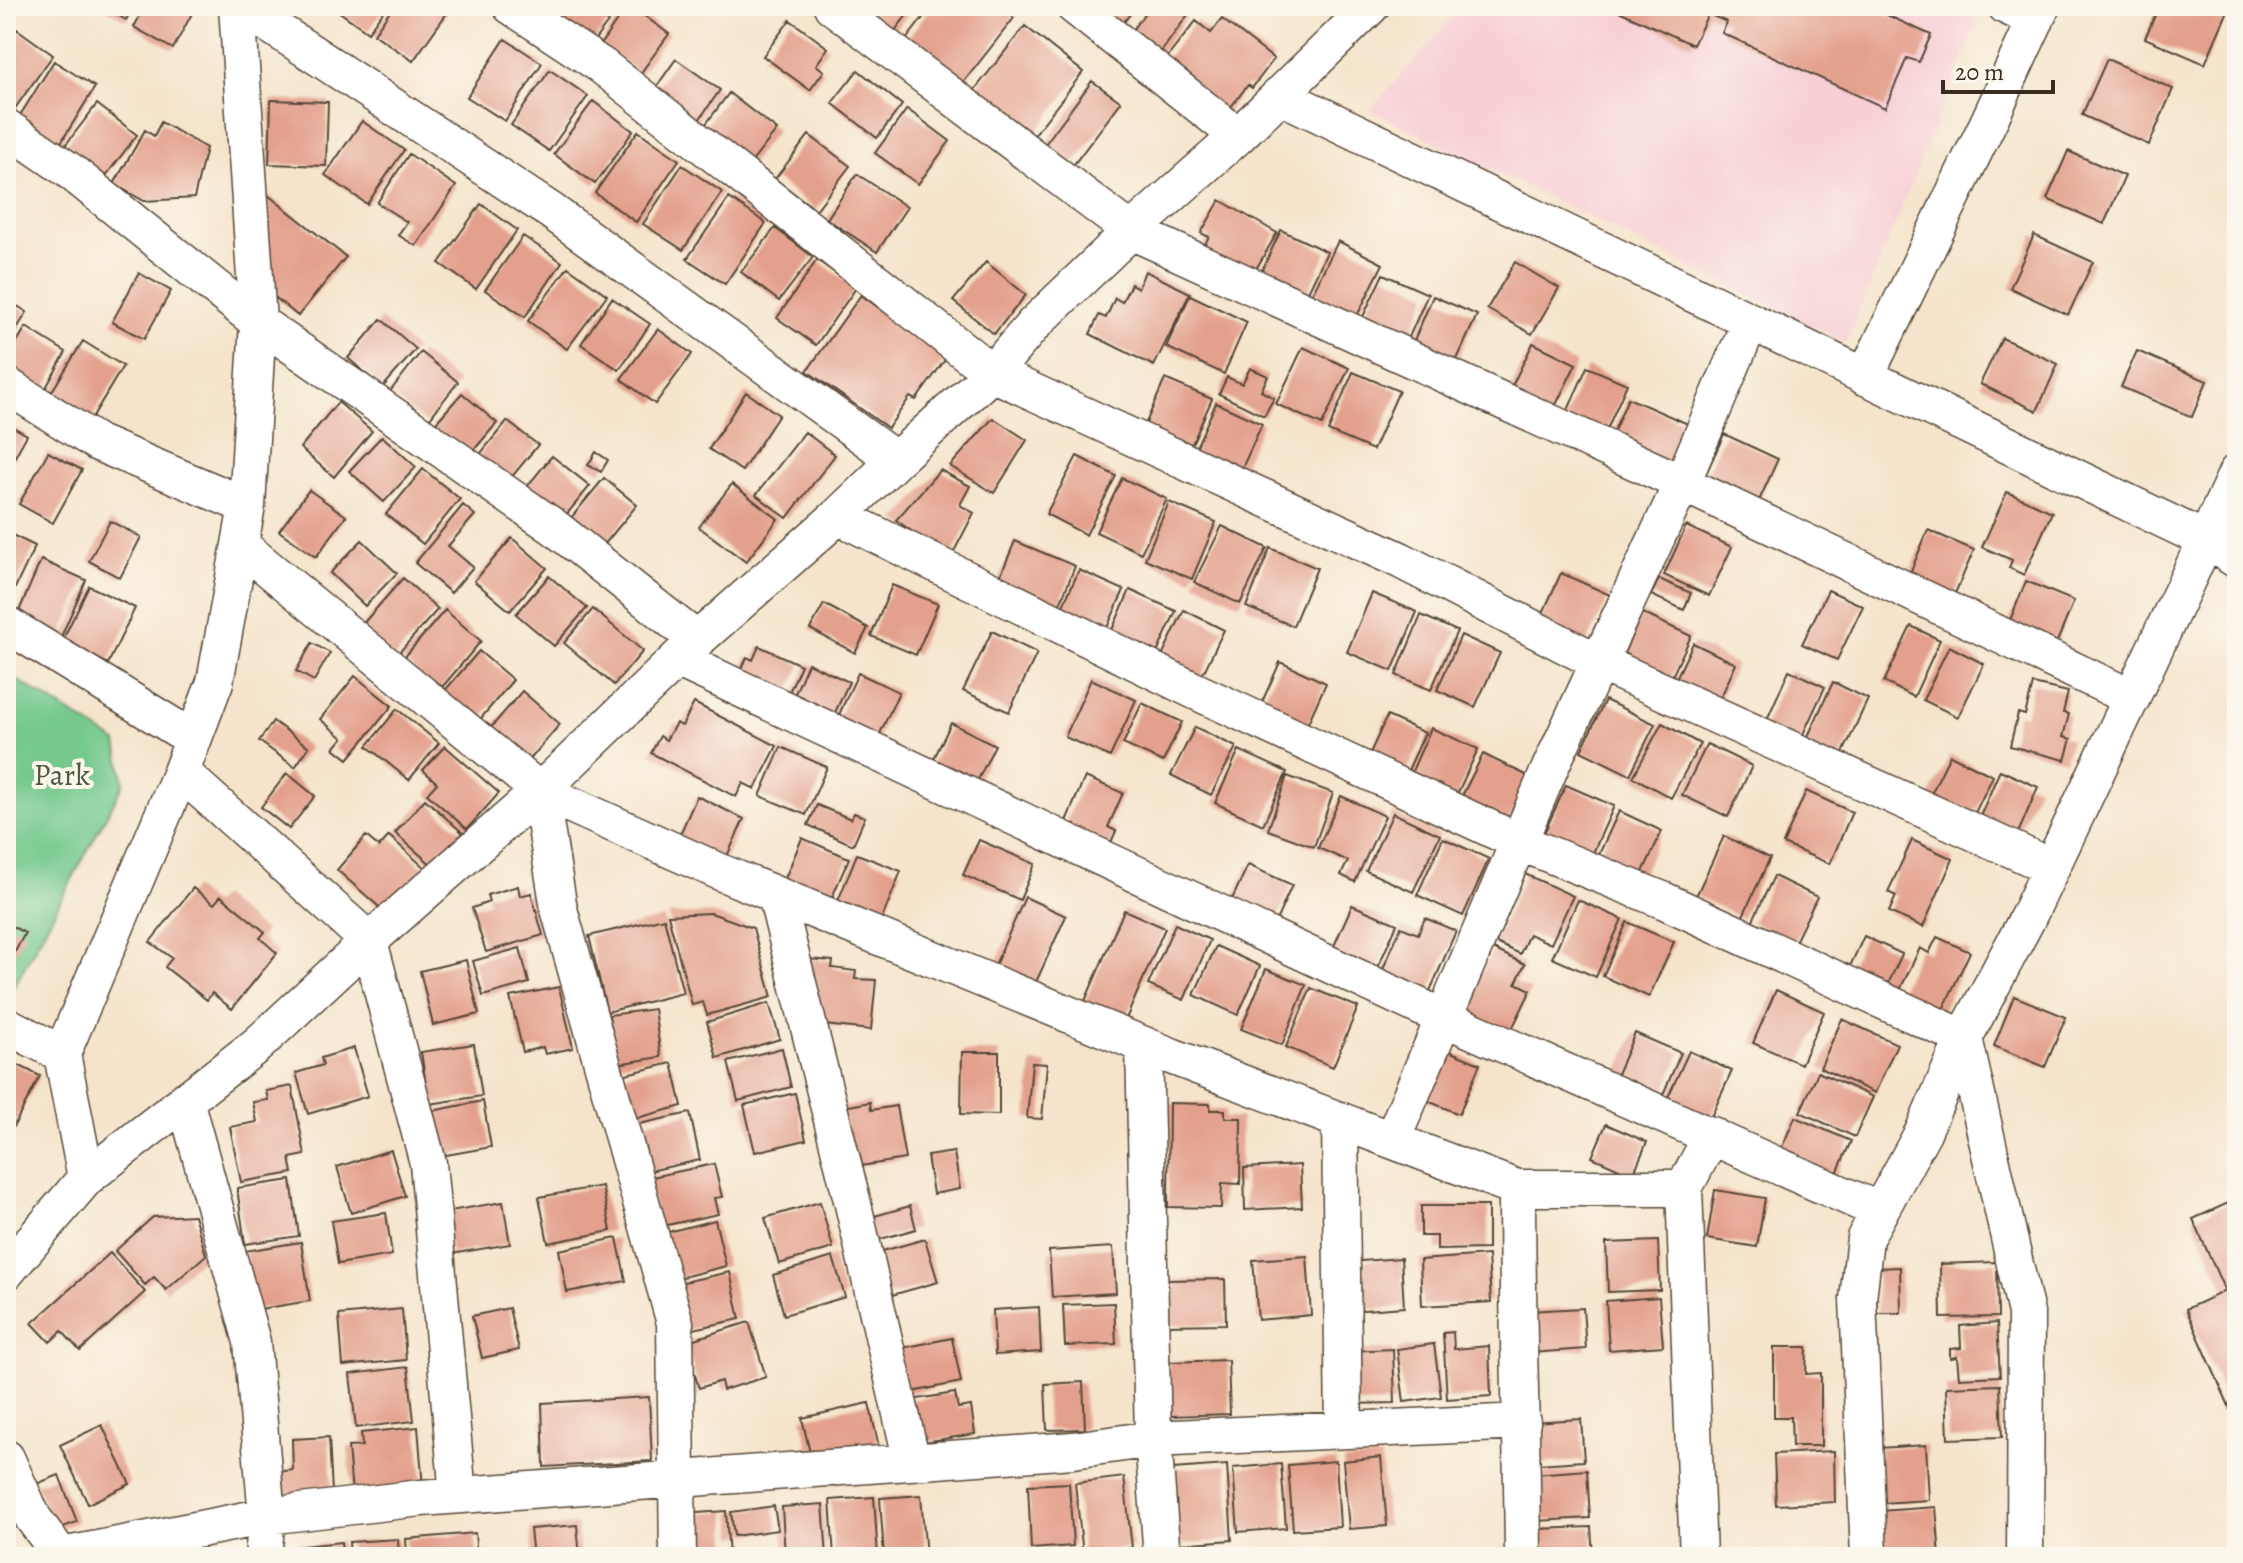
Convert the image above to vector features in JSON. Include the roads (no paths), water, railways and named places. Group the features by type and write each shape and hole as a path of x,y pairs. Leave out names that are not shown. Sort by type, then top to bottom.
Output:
{"street":[{"path":"86,1178 62,1054 181,772 215,682 247,506 258,322 239,6"},
{"path":"239,6 551,211 896,460"},
{"path":"511,6 602,66 992,373 1400,560 1598,662 2051,867"},
{"path":"832,6 1131,231 1682,483 2132,698"},
{"path":"1074,6 1238,136"},
{"path":"6,1272 86,1178 257,1045 369,941 540,791 687,649 838,516 992,373 1034,324 1131,231 1238,136 1371,6"},
{"path":"1865,377 1989,121 2028,11"},
{"path":"1279,95 2206,540 2237,560"},
{"path":"6,127 70,171 258,322 554,527 687,649 1444,1018 1880,1211"},
{"path":"1392,1140 1519,842 1598,662 1682,483 1750,322"},
{"path":"6,385 98,443 247,506"},
{"path":"1869,1557 1858,1299 1865,1238 1923,1132 1964,1038 2026,921 2237,472"},
{"path":"838,516 1177,682 1519,842 1665,901 1964,1038"},
{"path":"240,545 540,791 725,874 1144,1045 1517,1188 1684,1188"},
{"path":"6,624 192,738"},
{"path":"181,772 369,941 428,1163 458,1495"},
{"path":"540,791 559,909 675,1323 678,1557"},
{"path":"776,895 852,1200 912,1462"},
{"path":"6,1025 62,1054"},
{"path":"1964,1038 2026,1313 2025,1557"},
{"path":"1144,1045 1153,1439 1162,1557"},
{"path":"185,1100 252,1342 267,1516 263,1557"},
{"path":"1340,1120 1344,1430"},
{"path":"1698,1557 1684,1188 1712,1135"},
{"path":"1517,1188 1523,1557"},
{"path":"6,1458 33,1518 62,1557 267,1516 458,1495 1073,1450 1153,1439 1522,1422"}],"park label":[{"name":"Park","path":"62,775"}]}
